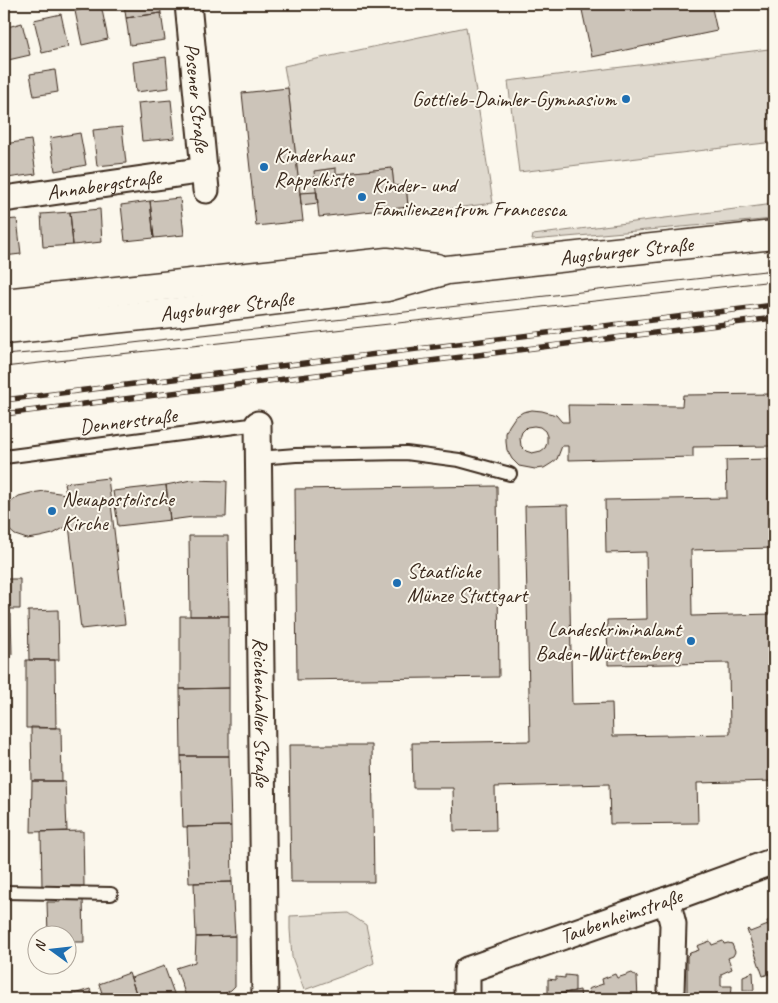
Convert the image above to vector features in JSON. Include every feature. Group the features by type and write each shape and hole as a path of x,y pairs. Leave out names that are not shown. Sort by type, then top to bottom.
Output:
{"main road":[{"name":"Augsburger Straße","path":"4,330 171,313 387,287 447,270 774,235"},
{"name":"Augsburger Straße","path":"4,303 387,262 447,270"}],"street":[{"name":"Posener Straße","path":"188,4 206,180"},
{"name":"Annabergstraße","path":"4,198 206,180"},
{"name":"Reichenhaller Straße","path":"258,424 265,999"},
{"name":"Taubenheimstraße","path":"467,999 467,970 774,861"},
{"path":"667,900 673,924 672,992 669,999"}],"lane":[{"name":"Dennerstraße","path":"4,457 258,424"},
{"path":"258,458 296,455 406,453 460,460 510,474"},
{"path":"4,892 110,894"}],"shaded area":[{"path":"466,27 493,203 409,214 406,185 394,186 392,168 336,174 335,168 315,171 317,192 300,193 284,66"},
{"path":"769,49 774,90 774,142 519,172 508,81"},
{"path":"774,204 774,219 532,240 533,235"},
{"path":"348,913 366,925 374,963 304,990 292,957 290,916"}],"building":[{"path":"124,4 160,4 161,13 126,18"},
{"path":"613,4 711,4 717,31 592,57 582,10"},
{"path":"101,5 108,39 82,45 75,11"},
{"path":"161,13 165,40 130,45 126,18"},
{"path":"61,14 68,47 42,53 34,20"},
{"path":"22,23 30,55 4,61 4,28"},
{"path":"166,57 169,88 136,92 133,62"},
{"path":"55,70 58,92 34,96 30,74"},
{"path":"288,88 303,221 256,226 242,93"},
{"path":"171,100 175,138 142,141 138,103"},
{"path":"122,127 126,163 97,166 93,130"},
{"path":"80,133 86,165 55,171 50,138"},
{"path":"31,140 36,174 7,178 4,144"},
{"name":"Kinder- und Familienzentrum Francesca","path":"336,168 336,174 392,168 394,186 406,185 408,207 319,217 314,171"},
{"path":"317,192 318,203 301,205 300,193"},
{"path":"180,198 184,235 154,238 150,201"},
{"path":"150,201 154,238 125,241 121,205"},
{"path":"100,209 102,242 73,245 70,212"},
{"path":"70,212 73,245 43,247 41,214"},
{"path":"17,219 21,254 4,256 4,220"},
{"path":"774,394 774,446 693,447 693,457 568,460 568,446 562,446 557,459 544,468 535,469 519,466 507,450 506,433 515,417 523,412 532,410 542,411 556,415 562,422 569,422 568,405 682,406 683,395","holes":["527,427 540,427 547,436 545,448 532,453 526,451 521,446 520,438 522,432"]},
{"name":"Landeskriminalamt Baden-Württemberg","path":"769,459 769,500 774,499 774,548 691,550 692,616 774,614 774,781 697,783 698,823 610,824 609,784 495,787 496,830 454,831 453,788 413,788 412,743 530,741 525,506 568,505 572,704 612,703 613,736 730,734 729,663 608,665 607,620 647,619 646,552 606,553 605,500 727,498 726,460"},
{"path":"108,478 125,624 81,629 69,525 53,534 27,539 15,535 6,527 4,509 19,496 45,491 66,494 64,483"},
{"path":"191,480 227,481 226,517 193,517 170,520 166,485"},
{"path":"166,485 170,520 118,526 113,491"},
{"name":"Staatliche Münze Stuttgart","path":"497,486 499,677 297,680 295,489"},
{"path":"189,536 228,536 229,616 190,616"},
{"path":"4,579 20,579 20,609 4,609"},
{"path":"58,610 59,660 29,660 28,611"},
{"path":"4,614 11,614 12,654 4,654"},
{"path":"180,616 229,616 229,688 180,689"},
{"path":"26,660 55,660 56,728 26,728"},
{"path":"229,688 229,756 181,756 180,689"},
{"path":"31,727 61,728 62,781 32,781"},
{"path":"289,745 372,745 374,882 291,882"},
{"path":"181,756 229,756 231,826 183,827"},
{"path":"32,781 65,781 67,831 31,832"},
{"path":"4,782 7,782 9,822 4,823"},
{"path":"231,826 232,882 189,883 187,827"},
{"path":"83,831 84,886 42,887 41,832"},
{"path":"232,882 235,936 196,937 194,883"},
{"path":"60,897 83,897 84,942 78,942 78,926 48,926 47,902 60,902"},
{"path":"774,919 774,972 763,976 747,930 750,932 768,925 767,921"},
{"path":"235,936 235,986 226,993 205,999 187,999 176,968 195,962 196,937"},
{"path":"710,941 712,945 723,941 724,944 732,944 735,952 733,956 728,958 732,969 721,974 721,986 732,986 731,999 687,999 687,956 699,950 697,946"},
{"path":"164,966 176,999 138,999 131,978"},
{"path":"753,972 754,990 743,990 743,976"},
{"path":"129,973 138,999 104,999 99,984"},
{"path":"632,973 637,977 638,999 591,999 588,989 603,984 602,979 615,974 617,978"},
{"path":"565,975 575,976 575,991 554,995 555,999 548,999 548,979 556,980 556,977 565,978"},
{"path":"90,989 94,999 58,999"},
{"path":"580,990 581,999 555,999 554,995"},
{"path":"545,995 545,999 519,999"}],"tram line":[{"path":"4,355 80,349 774,270"},
{"path":"4,367 774,281"}],"railway":[{"path":"4,400 774,305"},
{"path":"4,414 774,318"}],"place":[{"name":"Gottlieb-Daimler-Gymnasium","path":"626,99"},
{"name":"Kinderhaus Rappelkiste","path":"264,167"},
{"name":"Kinder- und Familienzentrum Francesca","path":"362,197"},
{"name":"Neuapostolische Kirche","path":"52,511"},
{"name":"Staatliche Münze Stuttgart","path":"397,583"},
{"name":"Landeskriminalamt Baden-Württemberg","path":"691,641"}]}
